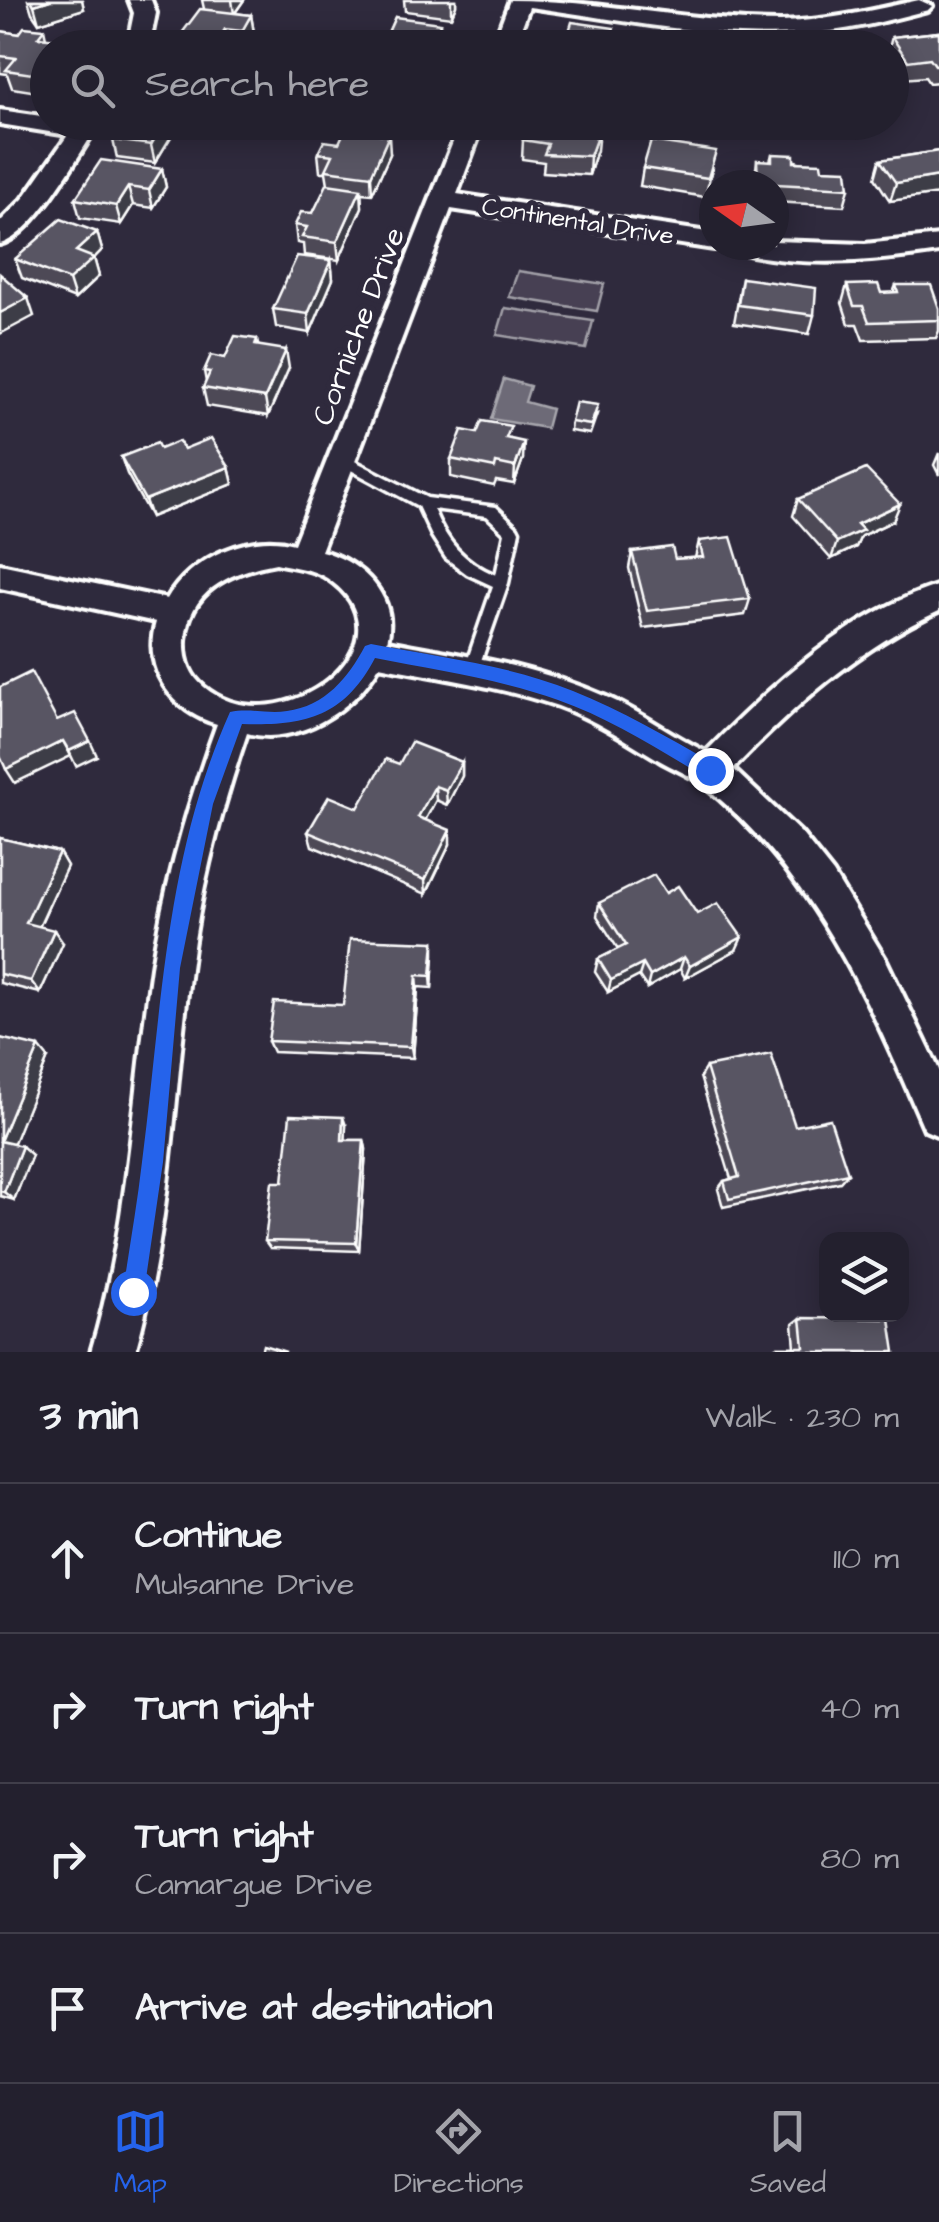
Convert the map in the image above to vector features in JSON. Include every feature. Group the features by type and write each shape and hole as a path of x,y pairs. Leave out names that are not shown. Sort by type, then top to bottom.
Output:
{"street":[{"path":"140,0 145,14 142,30"},
{"path":"511,30 524,0 737,27 786,28 836,24 921,6"},
{"path":"0,117 30,120"},
{"path":"0,236 32,204 77,140"},
{"name":"Corniche Drive","path":"304,554 466,140"},
{"name":"Continental Drive","path":"443,200 699,239"},
{"path":"789,250 824,254 879,252 939,244"},
{"path":"276,551 304,554 343,570 362,588 372,606 376,635 355,681 336,698 286,718 236,717 206,707 175,676 167,654 174,612 199,580 220,566 243,556 276,551"},
{"path":"0,576 174,612"},
{"path":"710,770 781,697 826,661 875,629 939,597"},
{"path":"371,651 515,679 584,702 710,770 818,880 880,980 939,1116"},
{"path":"113,1352 133,1292 145,1222 171,968 188,872 204,804 236,717"}],"lane":[{"path":"341,459 424,503 491,511 512,531 500,583 471,671"},
{"path":"424,503 438,541 470,573 500,583"}],"shaded area":[{"path":"518,271 604,284 597,311 509,297"},
{"path":"505,308 593,321 586,349 497,335"},
{"path":"504,379 530,386 525,402 551,409 546,428 491,419"}],"building":[{"path":"200,9 251,15 243,30 184,30"},
{"path":"395,17 440,23 437,30 389,30"},
{"path":"572,22 614,28 613,30 570,30"},
{"path":"24,27 44,29 30,30 30,74 6,70 16,58 0,56 0,31 19,34"},
{"path":"939,32 939,65 930,58 909,61 909,35"},
{"path":"113,140 154,140 151,145"},
{"path":"387,140 371,176 326,170 333,155 318,153 324,141"},
{"path":"523,140 596,140 590,156 544,154 548,144"},
{"path":"651,141 716,151 710,170 699,170 699,177 643,168"},
{"path":"939,151 939,176 896,183 880,160"},
{"path":"772,154 794,155 794,162 821,163 822,169 847,170 849,188 789,185 789,170 757,170 757,160 772,161"},
{"path":"101,160 162,169 149,190 128,187 116,206 75,199"},
{"path":"327,184 361,189 337,242 302,237 307,227 295,225 301,212 313,213"},
{"path":"61,219 97,232 76,251 94,258 69,280 15,259"},
{"path":"297,256 331,260 308,314 273,309"},
{"path":"0,274 28,298 0,313"},
{"path":"742,278 816,288 814,315 738,305"},
{"path":"878,284 881,293 898,292 896,285 931,285 939,320 869,322 863,306 854,306 847,285"},
{"path":"235,336 257,339 255,345 286,350 265,398 203,388 210,372 204,371 211,355 225,358"},
{"path":"576,402 598,405 591,425 571,422"},
{"path":"482,421 511,426 506,438 524,442 515,467 496,463 495,468 451,459 462,430 477,433"},
{"path":"211,438 229,467 145,500 121,457 157,443 160,449 179,441 184,449"},
{"path":"866,469 900,504 857,524 863,530 837,542 798,499"},
{"path":"731,537 750,599 647,611 632,552 672,547 675,559 703,557 699,541"},
{"path":"31,672 57,721 75,713 90,741 69,751 63,741 6,769 0,756 0,687"},
{"path":"411,742 462,762 446,790 435,786 418,817 450,830 425,880 308,832 329,796 358,808 386,759 399,764"},
{"path":"0,838 59,852 26,923 54,930 31,981 0,974"},
{"path":"654,875 666,893 678,886 697,914 718,903 742,937 690,966 684,957 650,976 643,964 611,980 598,959 626,945 599,903"},
{"path":"350,939 434,942 431,976 417,975 411,1047 268,1041 274,1002 343,1005"},
{"path":"0,1038 39,1047 0,1141"},
{"path":"771,1054 795,1126 830,1119 848,1173 729,1199 724,1181 739,1177 706,1067"},
{"path":"290,1115 343,1117 342,1140 364,1140 356,1243 265,1241 272,1182 283,1182"},
{"path":"0,1141 22,1146 4,1192 0,1191"},
{"path":"801,1318 819,1318 819,1322 890,1322 895,1352 777,1352 777,1347 804,1347"},
{"path":"263,1345 286,1352 261,1352"}],"route":[{"path":"133,1292 153,1162 171,968 188,872 204,804 236,717 286,718 309,712 336,698 355,681 371,651 515,679 567,696 640,730 710,770"}]}
